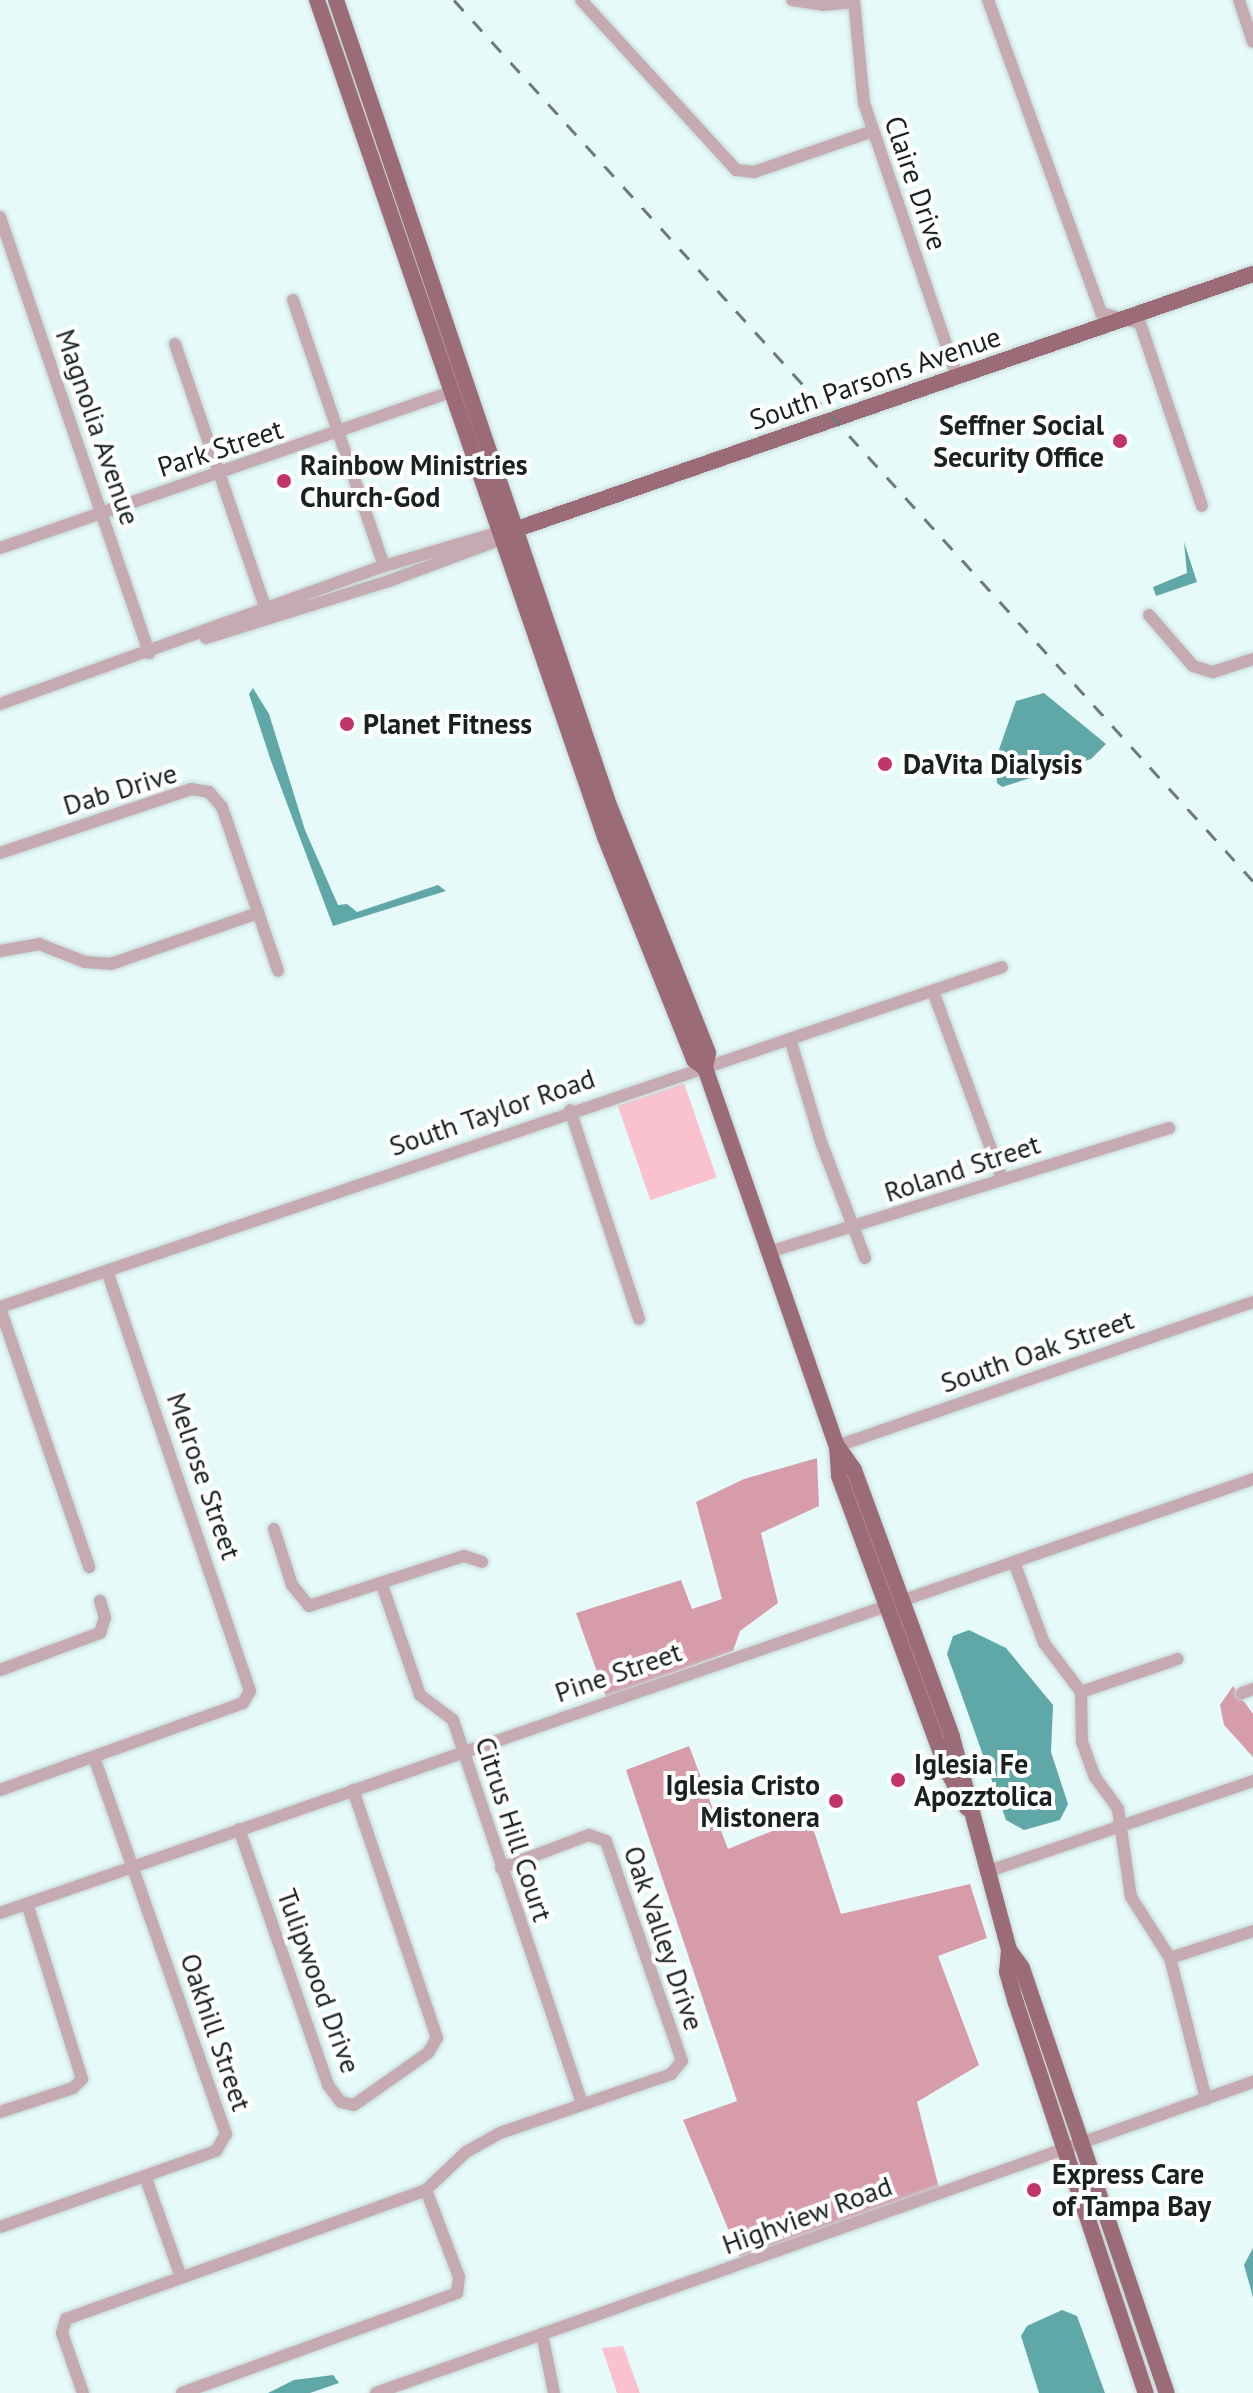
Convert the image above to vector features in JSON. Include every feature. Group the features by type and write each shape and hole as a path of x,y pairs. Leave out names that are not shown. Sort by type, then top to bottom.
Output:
{"main road":[{"path":"317,0 504,534 619,834 708,1053 705,1068 837,1446 854,1470 893,1604 962,1767 967,1808 1009,1950 1007,1972 1167,2393"},
{"path":"336,0 504,534"},
{"name":"South Parsons Avenue","path":"504,534 1253,274"},
{"path":"1071,2144 1146,2393"}],"street":[{"path":"581,0 736,170 754,172 873,131"},
{"path":"792,0 822,5 854,1"},
{"path":"988,0 1101,313 1140,323 1202,506"},
{"path":"1239,0 1253,42"},
{"name":"Claire Drive","path":"854,1 859,78 873,131 957,376"},
{"name":"Magnolia Avenue","path":"0,217 149,653"},
{"path":"293,300 384,566"},
{"path":"175,344 267,614"},
{"name":"Park Street","path":"0,548 454,391"},
{"name":"South Parsons Avenue","path":"267,614 384,566 504,534"},
{"name":"South Parsons Avenue","path":"0,704 504,534"},
{"path":"1149,615 1193,666 1213,672 1253,659"},
{"name":"Dab Drive","path":"0,853 191,789 209,792 222,807 278,971"},
{"path":"0,951 39,944 85,962 111,964 258,913"},
{"name":"South Taylor Road","path":"0,1308 570,1110 791,1042 934,994 1002,967"},
{"path":"934,994 1002,1179"},
{"path":"791,1042 821,1142 865,1258"},
{"path":"570,1110 639,1319"},
{"name":"Roland Street","path":"769,1252 855,1228 1169,1128"},
{"name":"Melrose Street","path":"94,1757 248,1697 250,1680 107,1271"},
{"name":"South Oak Street","path":"837,1446 1253,1302"},
{"path":"0,1308 89,1567"},
{"name":"Pine Street","path":"0,1913 1253,1479"},
{"path":"274,1529 292,1585 309,1606 382,1585 464,1556 482,1562"},
{"path":"1014,1562 1044,1643 1081,1692 1082,1742 1095,1777 1118,1809 1124,1828 1131,1897 1170,1958 1206,2099"},
{"name":"Citrus Hill Court","path":"382,1585 420,1695 453,1720 461,1752 582,2103"},
{"path":"0,1670 100,1633 105,1618 100,1601"},
{"path":"1081,1692 1178,1659"},
{"path":"0,1790 94,1757"},
{"name":"Oakhill Street","path":"0,2227 216,2151 226,2134 94,1757"},
{"path":"986,1872 1124,1828 1253,1781"},
{"name":"Tulipwood Drive","path":"239,1829 328,2085 341,2102 354,2105 428,2053 437,2038 353,1790"},
{"name":"Oak Valley Drive","path":"83,2393 62,2333 66,2319 426,2190 466,2152 582,2103 671,2074 682,2061 606,1841 589,1835 501,1868"},
{"path":"0,2112 73,2088 82,2079 27,1904"},
{"path":"1170,1958 1253,1931"},
{"name":"Highview Road","path":"376,2393 1253,2082"},
{"path":"145,2176 181,2277"},
{"path":"182,2393 457,2293 459,2277 426,2190"},
{"path":"542,2334 554,2393"}],"shaded area":[{"path":"684,1083 717,1178 650,1200 618,1106"},
{"path":"817,1458 819,1506 761,1533 778,1603 740,1631 733,1651 606,1697 576,1613 681,1580 692,1609 722,1599 696,1502 744,1479"},
{"path":"1233,1686 1253,1714 1253,1757 1224,1725 1220,1705"},
{"path":"689,1746 728,1849 809,1816 841,1914 970,1884 987,1938 938,1956 979,2065 917,2102 939,2188 741,2260 683,2120 737,2101 626,1770"},
{"path":"623,2346 640,2393 617,2393 602,2348"}],"water":[{"path":"1184,542 1197,582 1156,596 1153,587 1187,573"},
{"path":"253,688 269,714 305,830 338,905 347,904 357,912 438,885 446,891 333,926 271,761 249,694"},
{"path":"1044,693 1106,744 1091,759 1002,787 997,783 996,758 1016,701"},
{"path":"969,1630 1006,1648 1053,1705 1051,1752 1068,1804 1060,1820 1024,1830 1006,1820 947,1654 953,1636"},
{"path":"1253,2248 1253,2297 1244,2265"},
{"path":"1062,2310 1077,2316 1105,2393 1039,2393 1021,2336 1027,2326"},
{"path":"333,2375 339,2383 310,2393 268,2393 294,2380"}],"railway":[{"path":"454,0 1253,881"}],"place":[{"name":"Seffner Social Security Office","path":"1120,441"},
{"name":"Rainbow Ministries Church-God","path":"284,481"},
{"name":"Planet Fitness","path":"347,724"},
{"name":"DaVita Dialysis","path":"885,764"},
{"name":"Iglesia Fe Apozztolica","path":"898,1780"},
{"name":"Iglesia Cristo Mistonera","path":"836,1801"},
{"name":"Express Care of Tampa Bay","path":"1034,2190"}]}
